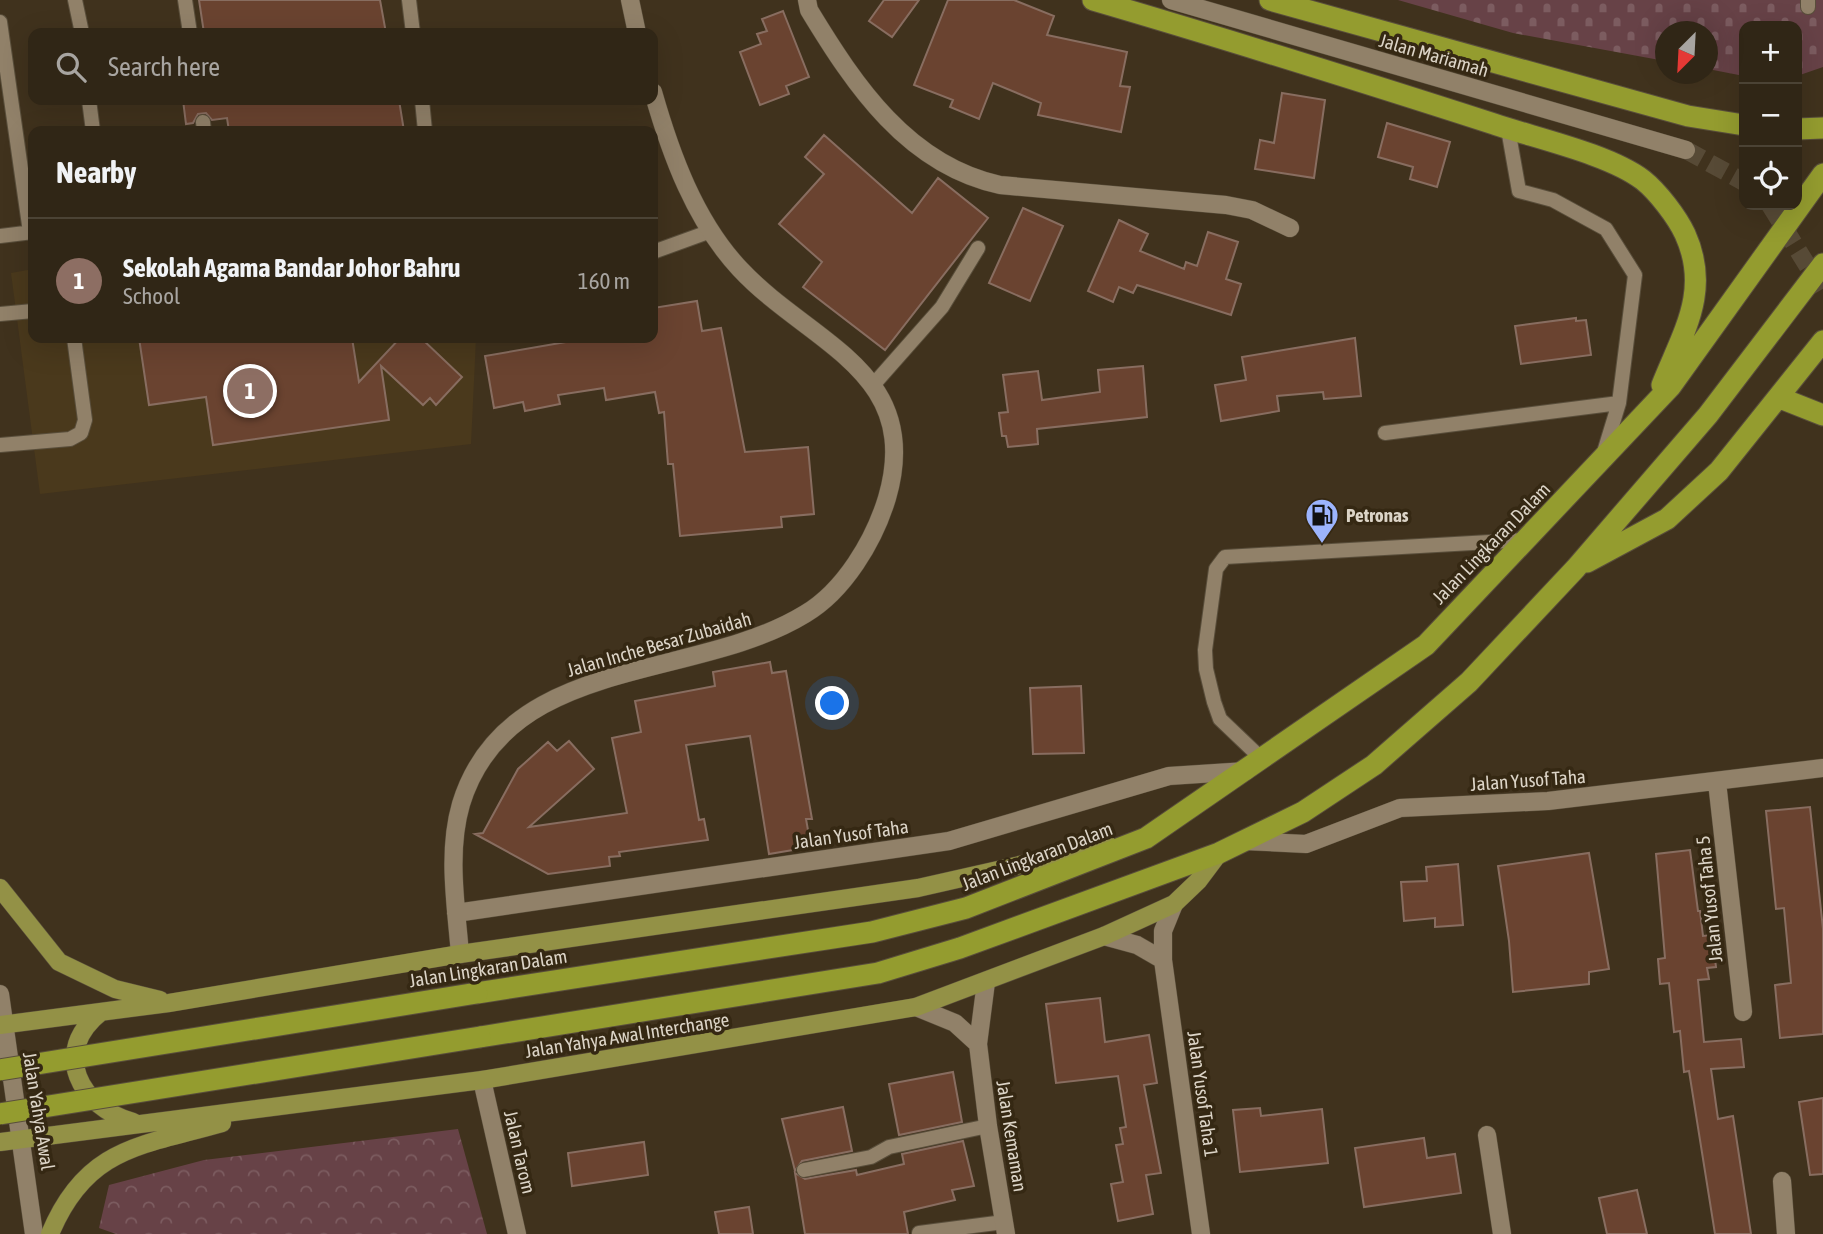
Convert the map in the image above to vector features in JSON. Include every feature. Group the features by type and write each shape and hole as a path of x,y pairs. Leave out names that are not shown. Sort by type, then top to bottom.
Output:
{"highway":[{"path":"1093,0 1272,52 1609,162 1643,180 1684,232 1698,278 1691,309 1655,404"},
{"path":"1270,0 1688,116 1739,124"},
{"path":"1802,130 1823,128"},
{"name":"Jalan Lingkaran Dalam","path":"0,1070 872,932 966,908 1146,838 1426,645 1655,404 1823,174"},
{"path":"0,1114 878,973 960,947 1219,853 1303,812 1374,765 1469,682 1576,568 1708,415 1823,264"},
{"path":"1576,568 1667,519 1719,471 1823,341"},
{"path":"1780,398 1823,415"}],"main road":[{"path":"2,1025 169,1003 460,954 918,888 1146,838"},
{"name":"Jalan Yahya Awal Interchange","path":"0,1142 482,1080 916,1007 1104,936 1174,904 1198,881 1219,853"},
{"path":"0,888 59,962 115,989 169,1003"},
{"path":"102,1012 83,1028 76,1042 75,1067 82,1086 95,1104 111,1116 140,1124"},
{"path":"50,1234 72,1194 94,1168 117,1153 273,1108"}],"street":[{"path":"630,0 636,28"},
{"path":"807,0 809,10 845,69 888,120 920,148 973,180 1000,186 1226,205 1252,210 1290,228"},
{"name":"Jalan Mariamah","path":"1171,0 1686,150"},
{"name":"Jalan Inche Besar Zubaidah","path":"460,954 454,844 461,804 478,765 525,715 578,686 764,636 807,613 841,582 867,544 886,499 895,453 891,418 874,384 835,347 774,301 739,269 711,231 682,178 657,105"},
{"name":"Jalan Yusof Taha","path":"456,913 949,841 1169,776 1254,765"},
{"name":"Jalan Yusof Taha","path":"1242,841 1306,844 1400,808 1548,801 1823,768"},
{"name":"Jalan Yusof Taha 5","path":"1717,782 1743,1012"},
{"name":"Jalan Yusof Taha 1","path":"1174,904 1163,931 1163,960 1200,1234"},
{"path":"1104,936 1137,945 1163,960"},
{"name":"Jalan Kemaman","path":"986,982 978,1044 1005,1228"},
{"name":"Jalan Yahya Awal","path":"0,994 2,1025 23,1138 34,1234"},
{"path":"916,1007 955,1023 978,1044"},
{"name":"Jalan Tarom","path":"482,1080 517,1234"},
{"path":"1487,1135 1502,1234"},
{"path":"1782,1181 1786,1234"}],"lane":[{"path":"75,0 81,28"},
{"path":"185,0 189,28"},
{"path":"410,0 413,28"},
{"path":"0,22 28,206"},
{"path":"90,105 92,126"},
{"path":"422,105 425,126"},
{"path":"1508,129 1519,191 1553,200 1606,229 1635,275 1619,403 1602,460"},
{"path":"658,249 711,231"},
{"path":"0,236 28,232"},
{"path":"874,384 942,307 978,248"},
{"path":"0,314 28,311"},
{"path":"0,445 70,439 81,433 85,420 75,343"},
{"path":"1385,433 1619,403"},
{"path":"1254,765 1220,719 1206,669 1216,569 1226,558 1525,540"},
{"path":"804,1170 871,1157 889,1147 988,1126"},
{"path":"919,1233 1005,1228"}],"shaded area":[{"path":"28,270 28,343 476,343 471,444 40,494 11,273"}],"green space":[{"path":"1398,0 1823,0 1823,67 1802,74 1802,21 1739,21 1739,75 1718,71 1718,21 1655,21 1655,59 1513,33"},
{"path":"458,1129 487,1234 116,1234 99,1228 109,1185 204,1160"}],"building":[{"path":"199,0 380,0 385,28 203,28"},
{"path":"884,0 919,0 892,37 869,21"},
{"path":"948,0 1014,0 1054,16 1047,35 1127,52 1120,86 1130,87 1121,132 1038,115 1041,103 993,83 979,119 950,107 953,100 914,85"},
{"path":"783,11 809,77 786,86 789,94 760,105 740,52 761,44 757,34 767,31 762,19"},
{"path":"1282,93 1325,100 1314,178 1255,169 1260,140 1274,143"},
{"path":"184,105 400,105 403,126 228,126 227,118 212,120 206,113 198,114 193,123 186,124"},
{"path":"1387,123 1450,142 1437,187 1410,179 1413,167 1378,157"},
{"path":"824,135 912,213 938,178 988,218 885,350 803,287 822,262 779,224 824,174 805,157"},
{"path":"1023,208 1063,226 1030,301 989,283"},
{"path":"1119,220 1148,234 1140,251 1184,269 1186,262 1197,266 1208,232 1238,242 1226,279 1241,284 1231,315 1137,285 1133,293 1119,287 1113,302 1088,291"},
{"path":"697,301 702,331 721,328 745,452 808,447 814,514 781,517 782,527 680,536 673,464 668,464 664,412 659,413 655,392 606,400 604,388 558,395 560,404 525,411 523,402 494,408 485,356 560,343 658,343 658,307"},
{"path":"1576,318 1576,321 1586,320 1591,355 1521,364 1515,326"},
{"path":"1355,338 1361,396 1324,399 1323,392 1277,396 1279,411 1221,421 1215,385 1246,380 1242,357"},
{"path":"140,343 353,343 359,382 395,343 426,343 462,377 436,405 430,398 423,405 381,366 389,420 213,445 206,397 149,405"},
{"path":"1143,366 1147,417 1037,429 1038,444 1008,447 1006,436 1002,436 999,413 1008,412 1003,375 1038,371 1042,400 1100,392 1098,370"},
{"path":"770,662 772,673 786,671 812,819 806,819 811,847 769,854 750,736 686,745 699,820 704,819 708,840 619,852 620,856 609,857 610,866 548,874 475,834 483,833 518,769 548,742 557,751 569,741 594,769 529,827 627,813 612,738 641,732 635,701 715,686 713,672"},
{"path":"1081,686 1084,753 1033,754 1030,688"},
{"path":"1810,807 1823,929 1823,1034 1780,1038 1775,985 1791,983 1784,908 1776,909 1766,811"},
{"path":"1690,850 1703,936 1712,935 1716,967 1707,968 1709,979 1698,980 1704,1042 1741,1039 1744,1067 1711,1069 1718,1119 1733,1116 1751,1234 1715,1234 1689,1071 1684,1072 1680,1031 1674,1032 1669,983 1660,984 1658,959 1665,958 1656,854"},
{"path":"1589,853 1609,969 1589,972 1589,984 1513,992 1498,866"},
{"path":"1458,864 1463,925 1435,927 1435,918 1404,921 1401,882 1427,881 1426,867"},
{"path":"1100,998 1105,1042 1149,1035 1157,1083 1144,1085 1161,1173 1146,1175 1153,1214 1118,1221 1111,1184 1123,1182 1116,1145 1123,1144 1120,1128 1126,1127 1118,1076 1056,1083 1046,1004"},
{"path":"953,1072 962,1122 899,1135 889,1084"},
{"path":"1823,1098 1823,1174 1810,1175 1799,1102"},
{"path":"843,1107 852,1151 802,1161 795,1171 782,1119"},
{"path":"1260,1108 1261,1116 1322,1109 1328,1163 1240,1172 1233,1110"},
{"path":"1424,1138 1427,1158 1455,1154 1461,1193 1364,1207 1355,1148"},
{"path":"963,1141 974,1186 952,1190 955,1200 904,1212 908,1234 805,1234 795,1173 805,1179 856,1170 857,1175 904,1164 902,1154"},
{"path":"644,1142 648,1175 572,1186 568,1153"},
{"path":"1637,1190 1647,1234 1607,1234 1599,1198"},
{"path":"749,1207 753,1234 719,1234 715,1212"}],"tunnel":[{"path":"1686,150 1739,179"},
{"path":"1773,210 1823,291"}],"place":[{"name":"Sekolah Agama Bandar Johor Bahru","path":"250,391"},
{"name":"Petronas","path":"1322,545"}]}
